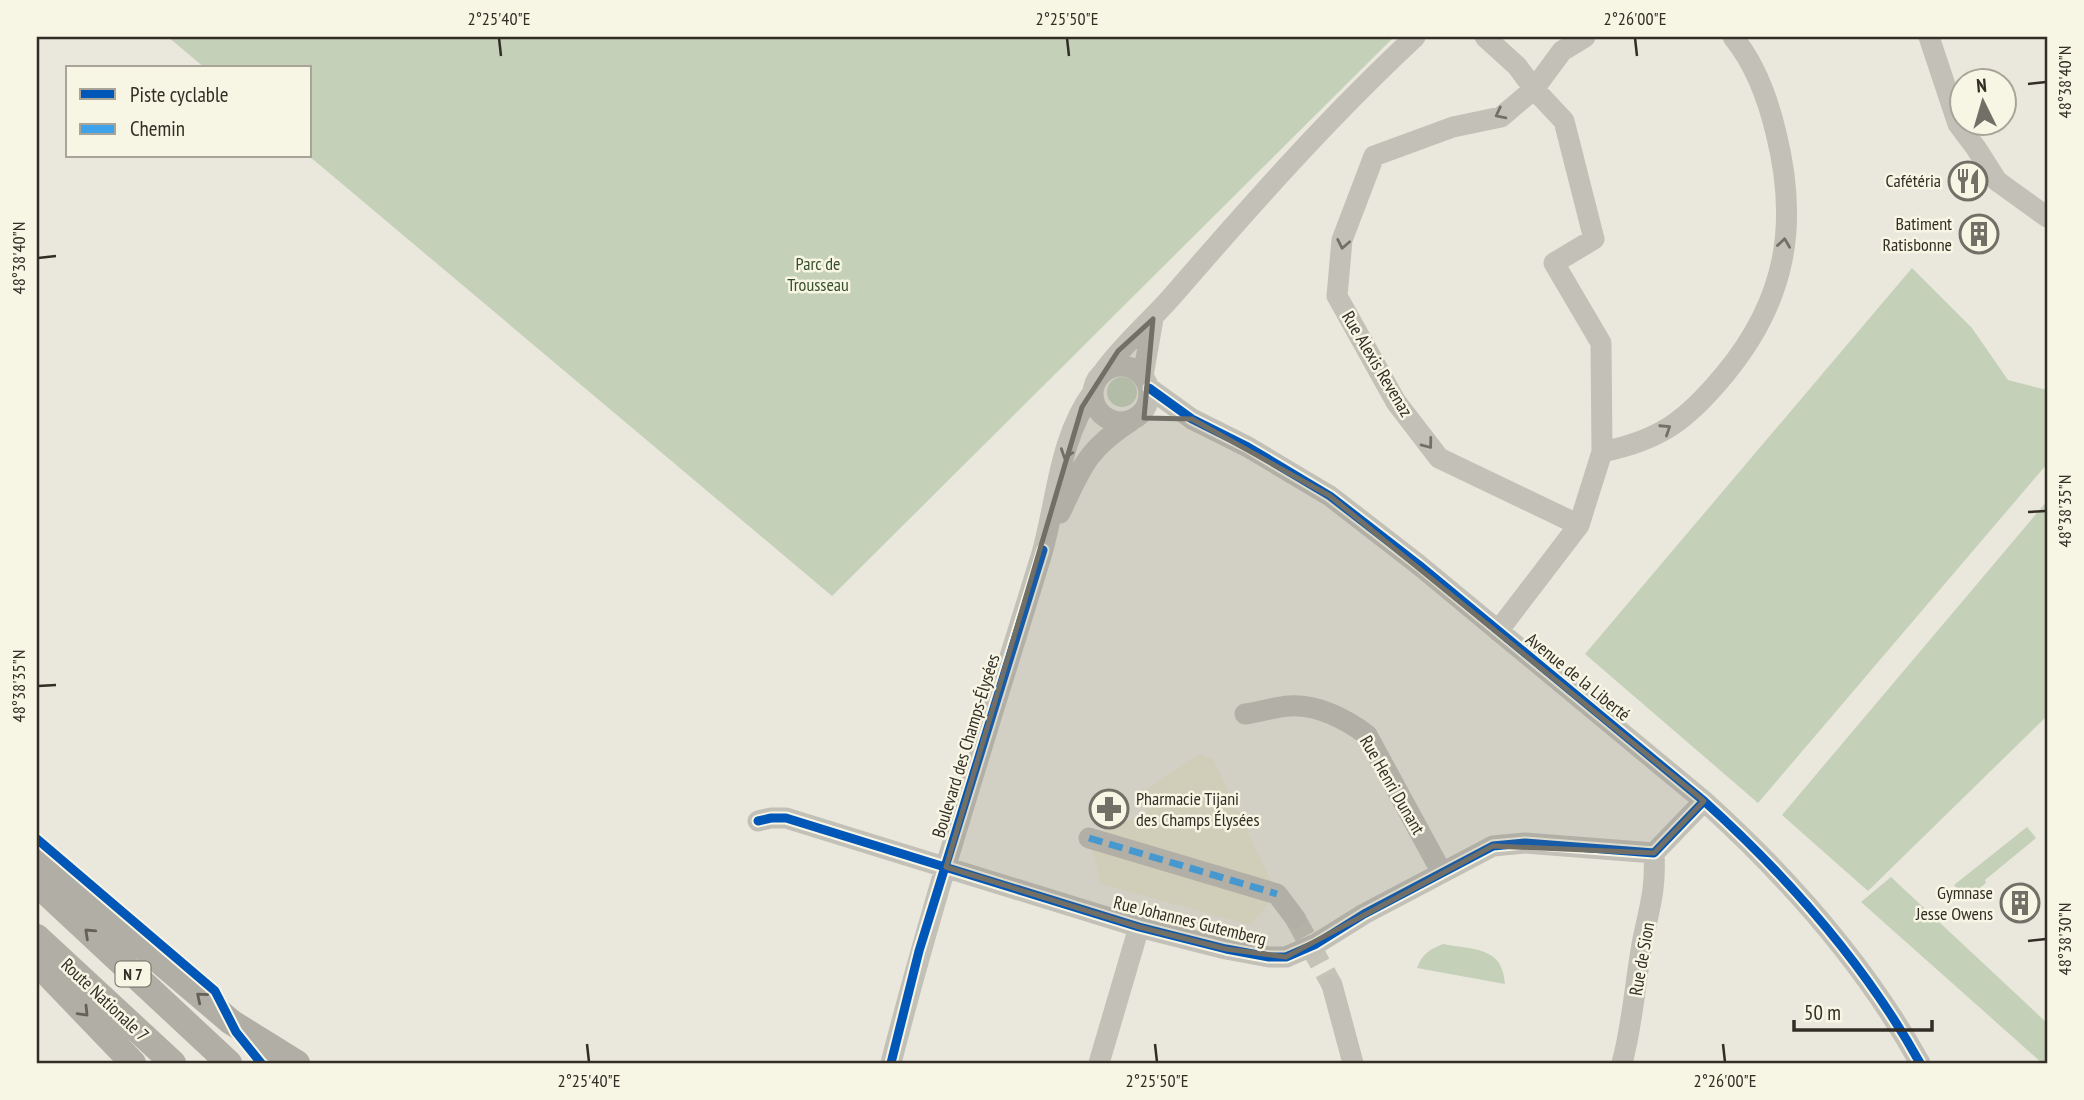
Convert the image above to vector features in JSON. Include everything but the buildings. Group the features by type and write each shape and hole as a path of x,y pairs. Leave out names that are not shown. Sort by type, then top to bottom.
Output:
{"main road":[{"path":"37,857 231,1022 297,1063"},
{"name":"N 7","path":"37,884 229,1063"},
{"name":"Route Nationale 7","path":"37,937 173,1063"},
{"path":"37,962 133,1063"}],"street":[{"path":"1153,319 1146,382 1148,405 1134,419 1112,421 1104,417 1094,402 1093,392 1098,377 1118,351 1153,319 1351,97 1415,37"},
{"path":"1485,37 1517,66 1564,121 1594,239 1554,263 1601,343 1602,452 1579,525 1498,631"},
{"name":"Rue Alexis Revenaz","path":"1579,525 1439,458 1396,402 1337,296 1342,240 1374,156 1453,127 1501,117 1534,89 1562,51 1585,37"},
{"path":"1602,452 1632,446 1654,437 1678,422 1710,392 1744,351 1763,320 1775,285 1784,250 1787,222 1786,188 1780,147 1769,103 1756,73 1733,37"},
{"path":"1929,37 1958,124 1997,181 2047,217"},
{"path":"1104,371 1110,367 1132,367 1146,382"},
{"name":"Avenue de la Liberté","path":"1146,382 1192,419 1248,447 1330,496 1419,565 1704,801 1744,837 1814,912 1849,956 1920,1063"},
{"name":"Boulevard des Champs-Élysées","path":"877,1063 919,951 946,867 1043,550 1062,465 1082,407 1093,392"},
{"name":"Avenue de la Liberté","path":"1134,419 1192,419"},
{"name":"Boulevard des Champs-Élysées","path":"1043,550 1091,452 1106,437 1134,419"},
{"name":"Rue Henri Dunant","path":"1245,714 1290,705 1349,721 1367,735 1442,873"},
{"path":"1654,853 1704,801"},
{"name":"Rue Johannes Gutemberg","path":"758,821 786,818 1139,927 1269,957 1286,957 1316,944 1364,914 1493,846 1525,844 1654,853"},
{"path":"1089,838 1277,894 1295,918"},
{"name":"Rue de Sion","path":"1622,1063 1643,939 1654,894 1654,853"},
{"path":"1099,1063 1139,927"},
{"name":"Boulevard des Champs-Élysées","path":"891,1063 919,951"},
{"path":"1332,985 1353,1063"}],"highlighted area":[{"path":"1153,319 1144,418 1192,419 1330,496 1704,801 1654,853 1493,846 1286,957 1226,949 1139,927 946,867 1082,407 1118,351"}],"green space":[{"name":"Parc de Trousseau","path":"168,37 1394,37 832,596 311,158 312,66 203,66"},
{"path":"1912,268 1972,328 2008,380 2047,390 2047,464 1758,803 1585,654"},
{"path":"1122,377 1128,378 1136,386 1136,398 1128,406 1122,407 1116,406 1108,398 1107,392 1108,386 1116,378"},
{"path":"2047,501 2047,716 1868,891 1782,815"},
{"path":"2027,827 2036,838 1966,899 1954,885"},
{"path":"1891,877 2047,1023 2047,1063 2042,1063 1861,902"},
{"path":"1443,944 1475,949 1492,956 1499,963 1505,984 1417,968 1427,953"}],"shaded area":[{"path":"1199,754 1213,759 1277,894 1250,925 1101,884 1089,838 1147,812 1138,795"}],"tunnel":[{"path":"1295,918 1332,985"}],"marked path":[{"path":"1089,838 1277,894"}],"cycle path":[{"path":"1149,388 1192,419 1248,447 1330,496 1419,565 1704,801 1765,860 1823,923 1875,991 1920,1063"},
{"path":"891,1063 919,951 1043,550"},
{"path":"758,821 786,818 1139,927 1226,949 1269,957 1286,957 1316,944 1364,914 1493,846 1525,843 1654,853 1704,801"},
{"path":"37,839 215,991 236,1032 261,1063"}],"place":[{"name":"Cafétéria","path":"1968,181"},
{"name":"Batiment Ratisbonne","path":"1979,234"},
{"name":"Pharmacie Tijani des Champs Élysées","path":"1109,809"},
{"name":"Gymnase Jesse Owens","path":"2020,903"}]}
